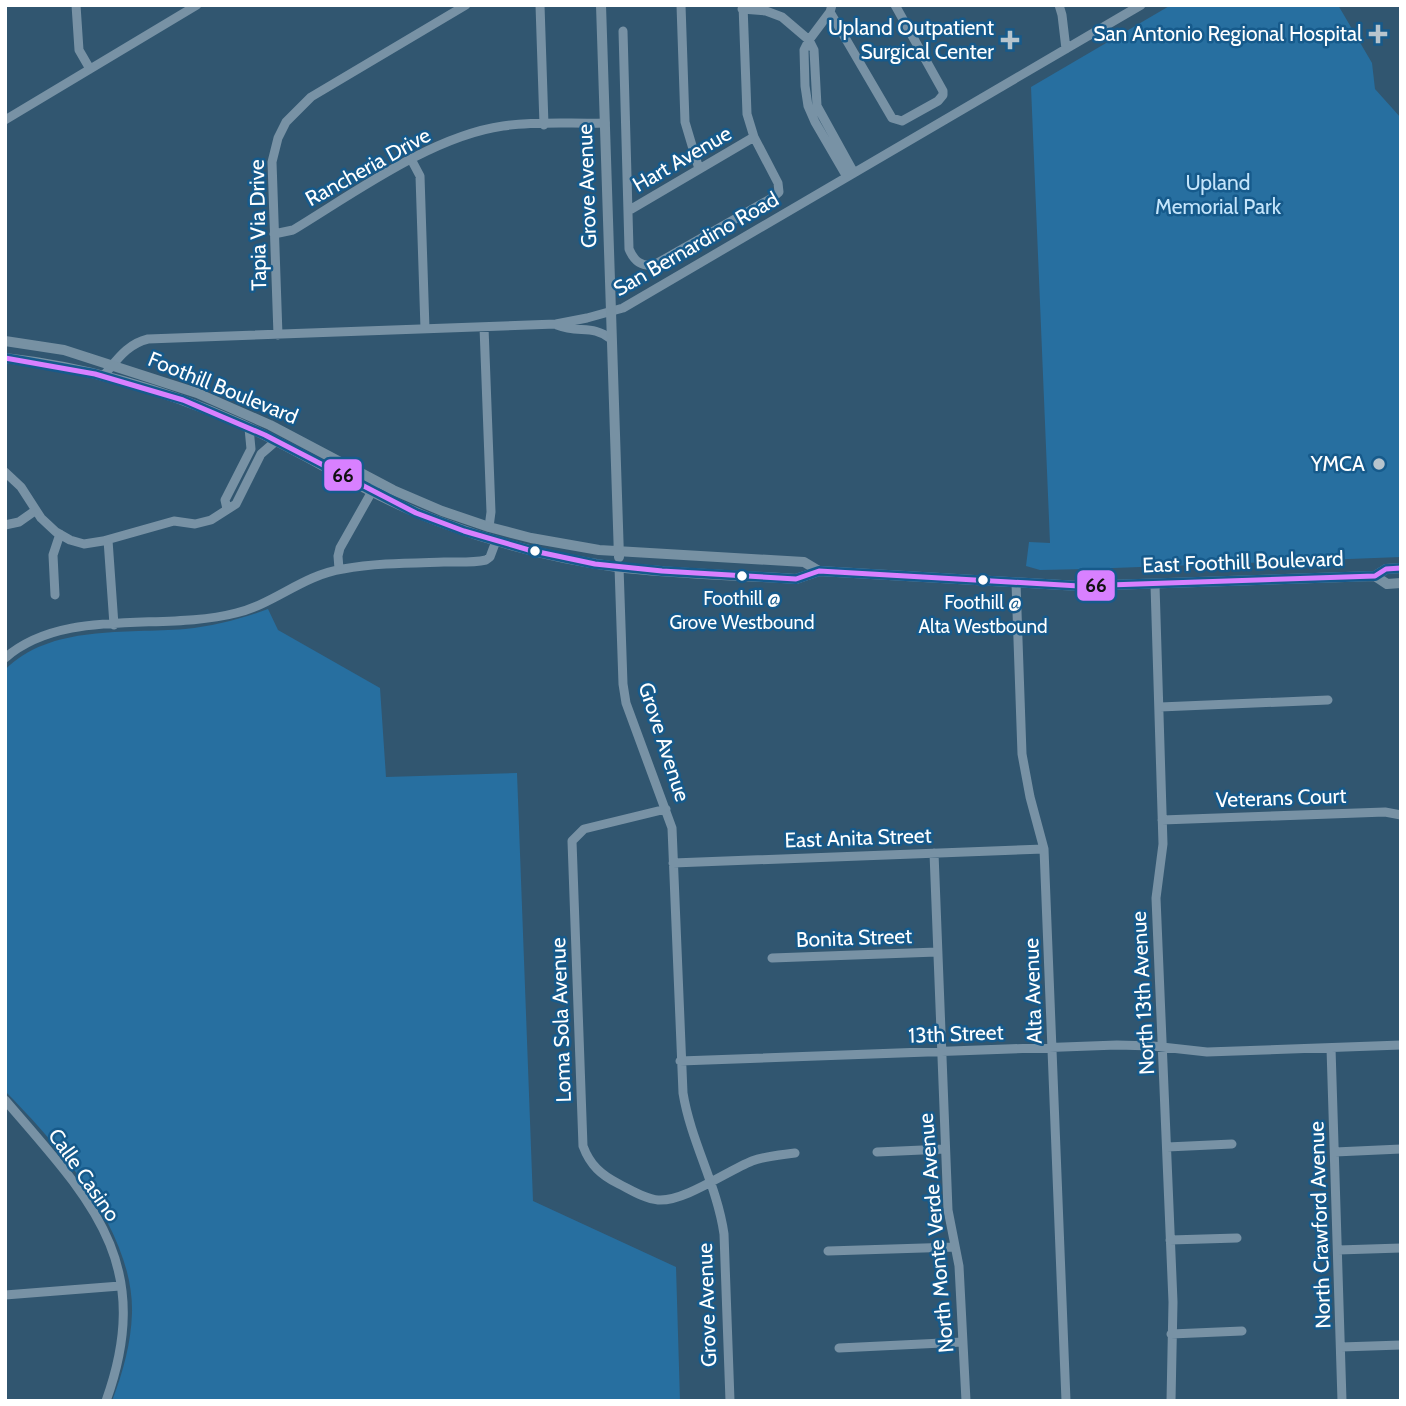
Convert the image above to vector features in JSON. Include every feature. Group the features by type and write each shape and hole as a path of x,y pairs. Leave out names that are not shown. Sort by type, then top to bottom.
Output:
{"main road":[{"name":"Grove Avenue","path":"601,5 620,567"},
{"name":"Foothill Boulevard","path":"5,341 64,350 197,393 250,415 426,517 496,541 574,560 620,567"},
{"name":"Foothill Boulevard","path":"5,358 62,365 104,375 181,400 249,428 375,487 489,527 575,547 619,552"},
{"name":"East Foothill Boulevard","path":"619,552 804,562 819,571"},
{"name":"East Foothill Boulevard","path":"620,567 796,579 819,571 1079,586 1375,576 1386,569 1401,568"},
{"name":"East Foothill Boulevard","path":"1375,576 1387,584 1401,583"}],"street":[{"path":"76,5 79,50 90,68"},
{"name":"Tapia Via Drive","path":"278,335 272,162 278,138 291,115 311,97 466,5"},
{"path":"540,5 544,125"},
{"path":"681,5 685,122 699,169"},
{"path":"850,175 815,122 808,106 804,86 804,50 831,8 892,118 902,121 938,101 943,91 895,5"},
{"name":"San Bernardino Road","path":"104,375 128,348 137,341 148,339 556,324 625,307 1140,5"},
{"path":"5,120 193,6"},
{"path":"623,31 629,249 638,263 646,266 654,265 779,192 778,183 754,137 747,114 742,7 782,17 809,40"},
{"path":"1062,9 1066,49"},
{"name":"Rancheria Drive","path":"274,234 293,230 411,159 475,133 503,126 605,123"},
{"name":"Hart Avenue","path":"628,211 754,137"},
{"path":"411,159 420,176 425,329"},
{"path":"556,324 570,330 600,330 611,339"},
{"path":"484,327 491,512 489,527"},
{"path":"227,509 225,500 251,449 249,428"},
{"path":"5,472 21,487 41,518 60,534 84,544 174,521 195,524 211,520 236,504 261,454 276,441"},
{"path":"251,449 261,454"},
{"path":"339,569 340,548 375,487"},
{"path":"230,490 240,495"},
{"path":"5,525 19,522 36,510"},
{"path":"55,595 53,555 60,534"},
{"path":"108,540 114,625"},
{"path":"5,658 22,645 52,632 236,613 310,578 339,569 480,561 490,557 496,541"},
{"name":"Grove Avenue","path":"620,567 623,684 626,703 672,828 680,1061 687,1117 720,1208 724,1234 730,1401"},
{"name":"Alta Avenue","path":"1016,583 1022,754 1044,849 1066,1401"},
{"name":"North 13th Avenue","path":"1155,585 1163,844 1156,898 1170,1240 1171,1401"},
{"path":"1160,707 1328,700"},
{"name":"Loma Sola Avenue","path":"666,809 584,829 572,841 583,1146 595,1169 641,1195 658,1200 677,1198 755,1160 795,1153"},
{"name":"Veterans Court","path":"1162,820 1385,812 1401,815"},
{"name":"East Anita Street","path":"673,863 1044,849"},
{"name":"North Monte Verde Avenue","path":"934,853 948,1210 959,1266 966,1401"},
{"name":"Bonita Street","path":"772,958 937,952"},
{"name":"13th Street","path":"680,1061 1117,1045 1163,1046 1207,1052 1401,1045"},
{"name":"North Crawford Avenue","path":"1331,1048 1342,1401"},
{"name":"Calle Casino","path":"5,1100 67,1173 102,1224 110,1245 124,1303 122,1345 106,1401"},
{"path":"1167,1147 1232,1144"},
{"path":"877,1152 946,1149"},
{"path":"1335,1152 1401,1149"},
{"path":"1170,1240 1237,1238"},
{"path":"828,1251 955,1247"},
{"path":"1338,1250 1401,1248"},
{"path":"5,1295 120,1286"},
{"path":"1171,1334 1242,1331"},
{"path":"839,1348 964,1342"},
{"path":"1341,1347 1401,1345"}],"green space":[{"name":"Upland Memorial Park","path":"1171,5 1338,5 1372,63 1375,89 1401,118 1401,557 1087,569 1040,570 1026,566 1029,542 1050,543 1031,87"},
{"path":"268,609 278,630 380,688 386,777 517,773 533,1201 676,1267 680,1401 112,1401 126,1358 132,1313 129,1282 121,1251 90,1192 48,1137 5,1091 5,670 23,655 66,638 114,632 196,628 227,622"}],"transit line":[{"name":"66","path":"5,358 95,374 183,400 265,435 416,513 464,531 529,550 595,564 796,579 819,571 1079,586 1375,576 1386,569 1401,568"}],"place":[{"name":"San Antonio Regional Hospital","path":"1378,34"},
{"name":"Upland Outpatient Surgical Center","path":"1010,40"},
{"name":"YMCA","path":"1379,464"},
{"name":"Foothill @ Grove Westbound","path":"742,576"},
{"name":"Foothill @ Alta Westbound","path":"983,580"}]}
